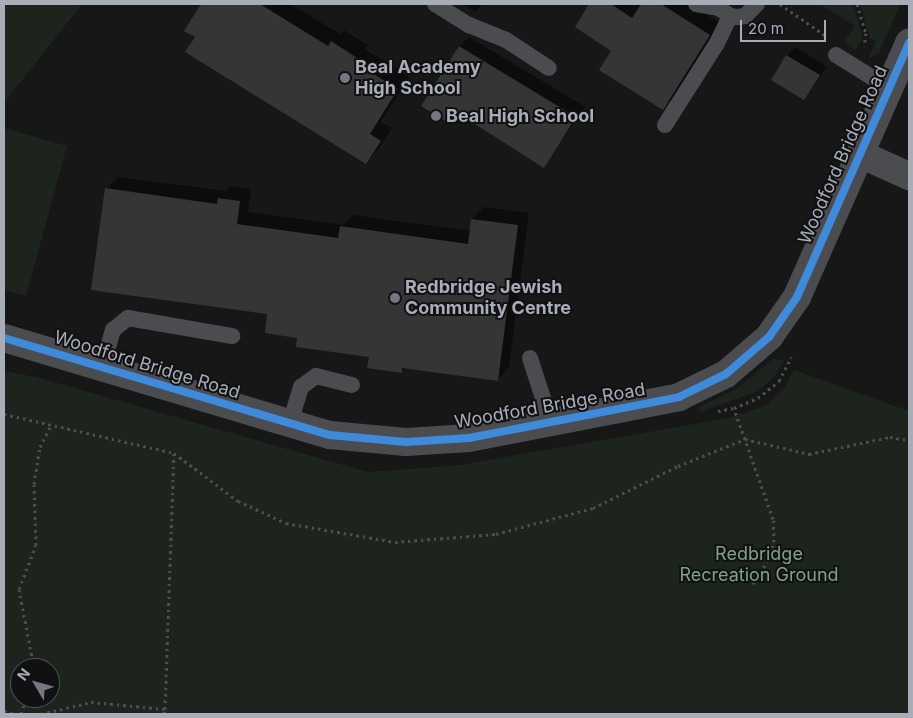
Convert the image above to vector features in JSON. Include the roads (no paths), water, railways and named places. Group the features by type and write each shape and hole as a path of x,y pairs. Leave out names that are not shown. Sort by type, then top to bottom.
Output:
{"street":[{"name":"Woodford Bridge Road","path":"4,338 330,435 406,442 470,438 679,397 726,374 769,337 797,297 909,43"},
{"path":"860,154 909,176"}],"lane":[{"path":"435,4 469,25 506,40 549,68"},
{"path":"696,4 746,16 757,4"},
{"path":"665,125 717,43 724,12"},
{"path":"836,55 889,88"},
{"path":"102,368 113,330 128,318 232,336"},
{"path":"530,358 551,423"},
{"path":"290,423 301,387 316,376 352,385"}],"place":[{"name":"Beal Academy High School","path":"345,78"},
{"name":"Beal High School","path":"436,116"},
{"name":"Redbridge Jewish Community Centre","path":"395,298"}],"park label":[{"name":"Redbridge Recreation Ground","path":"759,565"}]}
